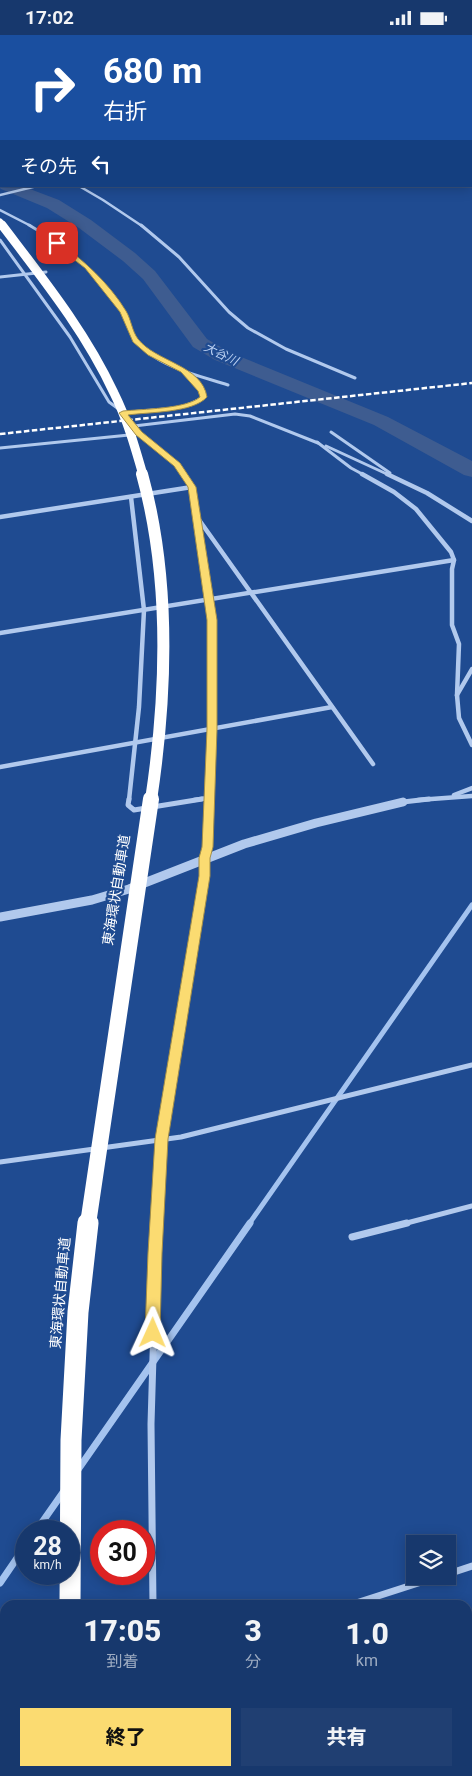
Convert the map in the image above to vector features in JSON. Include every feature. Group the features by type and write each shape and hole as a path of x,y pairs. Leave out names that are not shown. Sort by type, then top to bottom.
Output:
{"highway":[{"name":"東海環状自動車道","path":"0,222 65,308 91,349 111,387 128,429 143,476 154,521 164,622 164,678 159,747 93,1184 78,1313 71,1440 70,1600"}],"street":[{"path":"0,195 33,187"},
{"path":"81,187 155,236 178,256 247,327 269,340 355,378"},
{"path":"0,210 45,235 87,267 123,311 135,340 150,353 184,371 228,385"},
{"path":"0,240 70,337 109,402 123,413 139,434 177,464 192,487 210,599 212,620 212,729 207,847 204,858 205,876 162,1139 153,1316 153,1600"},
{"path":"0,277 46,272"},
{"path":"123,413 180,407 198,403 203,397 202,390 184,371"},
{"path":"134,426 236,414 250,417 317,442 399,479 427,493 472,521"},
{"path":"331,431 399,479"},
{"path":"0,448 139,434"},
{"path":"317,442 351,468 394,492 416,509 451,551 454,560 452,569 452,625 459,644 457,695 459,718 472,745"},
{"path":"0,517 192,487"},
{"path":"131,497 139,545 144,610 136,744 128,805 134,809 208,798"},
{"path":"198,517 373,764"},
{"path":"0,633 454,560"},
{"path":"457,695 472,669"},
{"path":"0,767 136,744 332,707"},
{"path":"454,795 472,788"},
{"path":"0,917 92,900 129,889 204,858 316,823 403,802 454,795 472,796"},
{"path":"0,1162 181,1137 472,1065"},
{"path":"352,1237 472,1206"},
{"path":"456,1571 472,1566"},
{"path":"366,1600 412,1585"}],"waterway":[{"name":"大谷川","path":"10,187 53,204 85,224 129,257 149,275 200,343 222,356 381,421 472,470"},
{"path":"249,1224 472,905"},
{"path":"77,1471 250,1223"},
{"path":"44,1520 64,1491"},
{"path":"0,1583 15,1561"}],"railway":[{"path":"0,434 472,383"}],"route":[{"path":"57,243 87,267 123,311 135,340 150,353 184,371 202,390 203,397 198,403 180,407 123,413 139,434 177,464 192,487 212,620 212,729 207,847 204,858 205,876 162,1139 155,1253 153,1333"}]}
